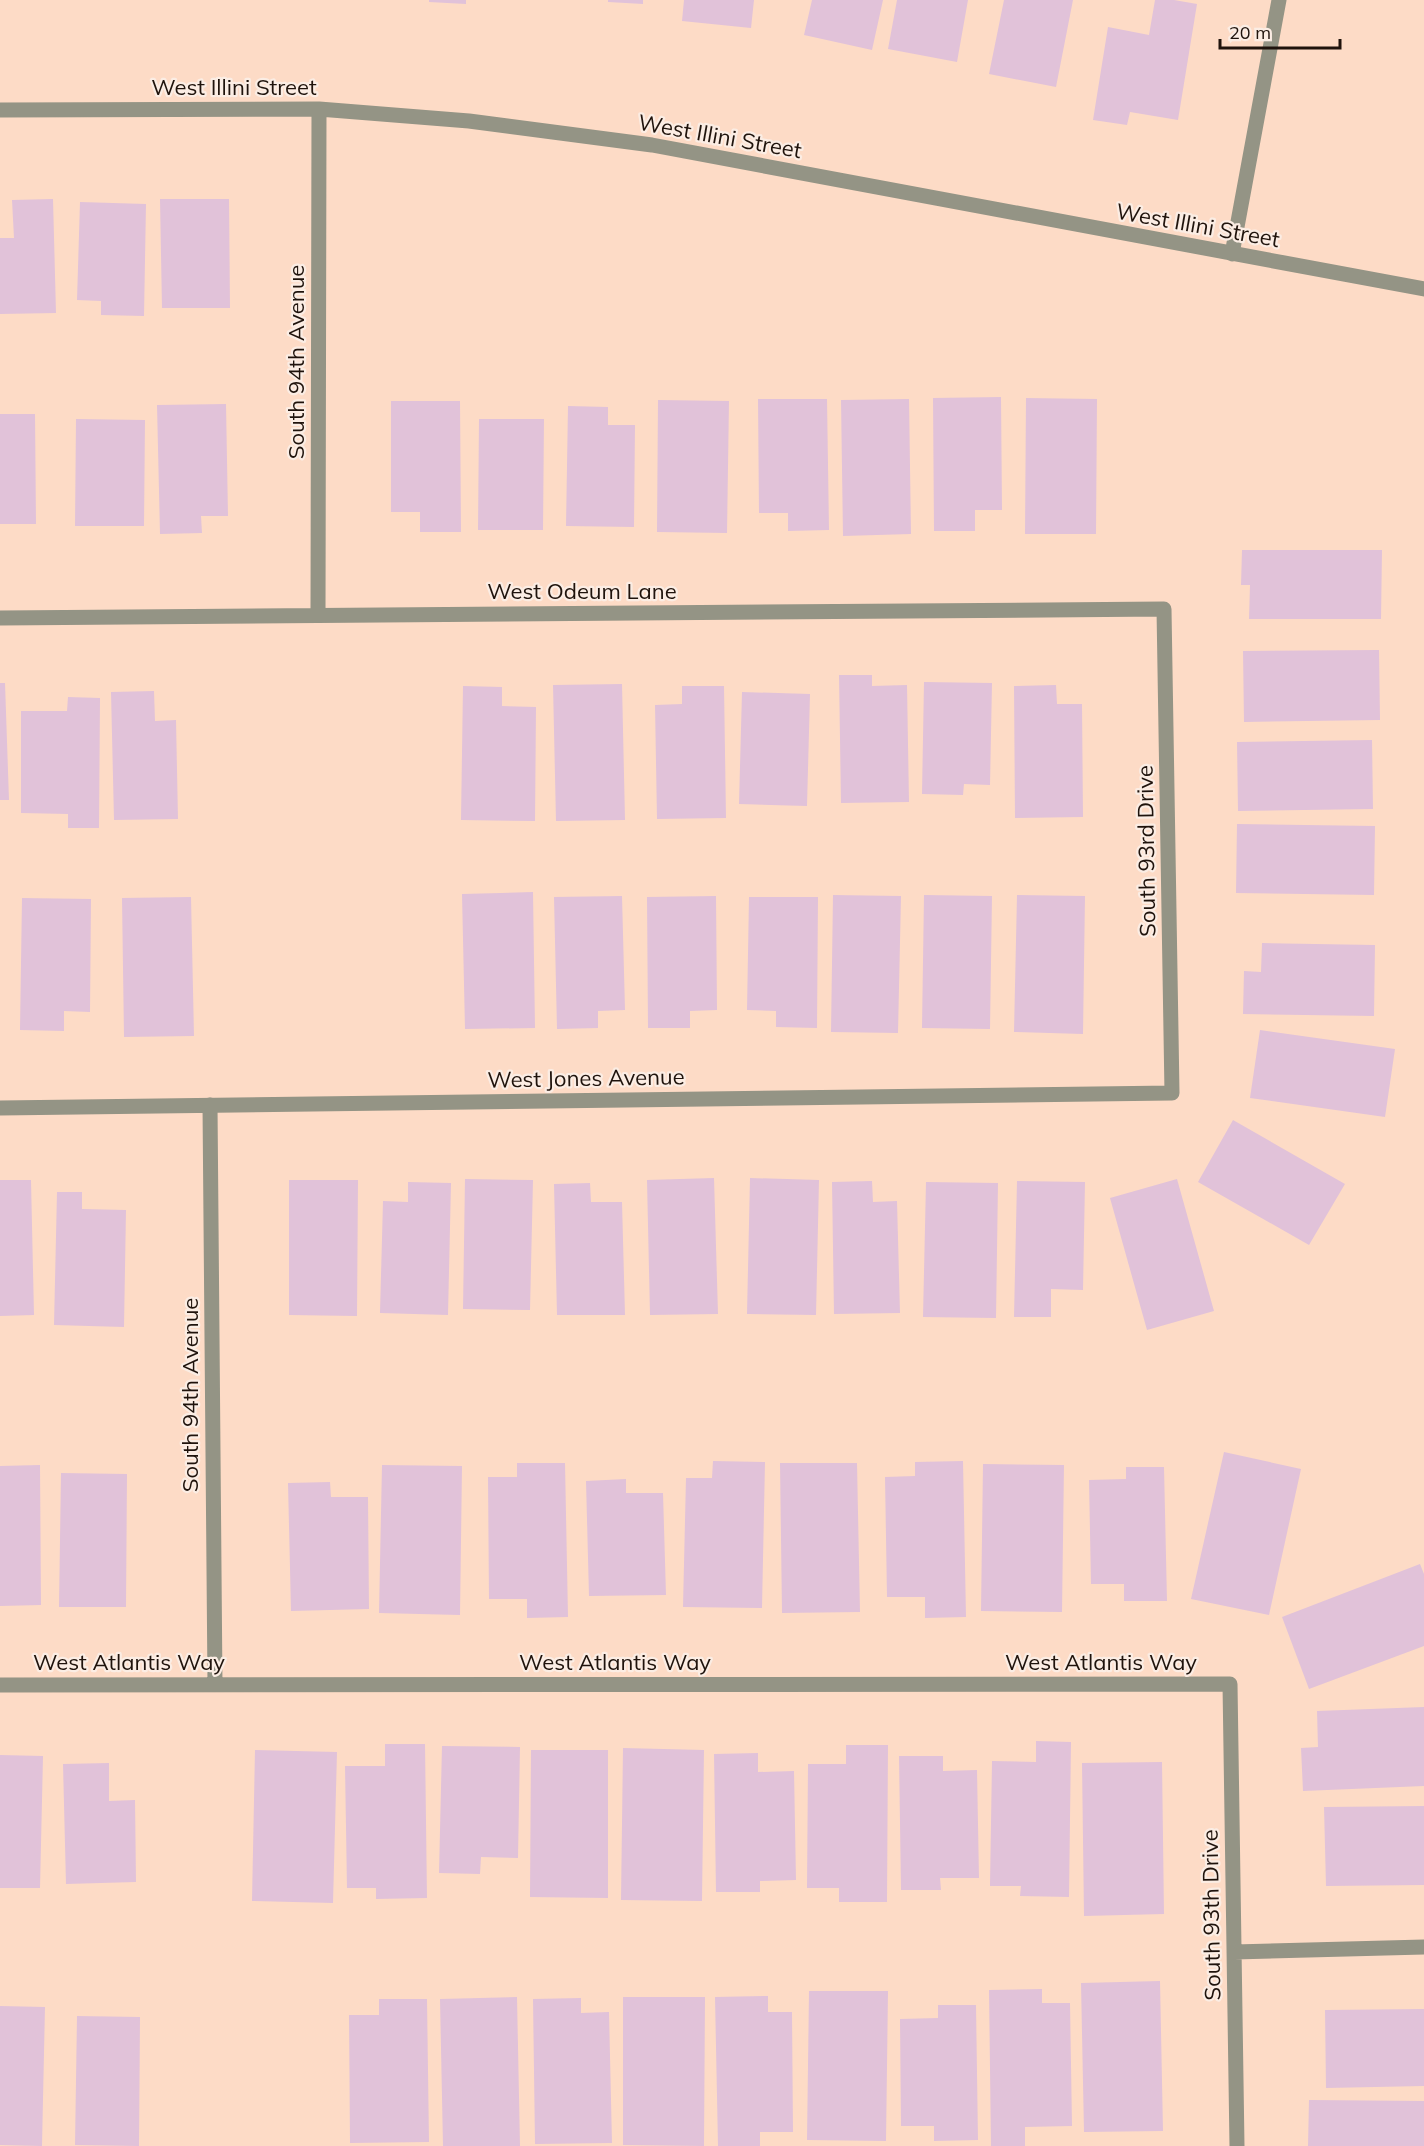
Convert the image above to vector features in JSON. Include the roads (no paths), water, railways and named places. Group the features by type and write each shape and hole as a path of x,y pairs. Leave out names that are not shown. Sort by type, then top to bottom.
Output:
{"street":[{"path":"1232,254 1279,0"},
{"name":"West Illini Street","path":"0,110 319,109 469,121 652,145 1424,289"},
{"name":"South 94th Avenue","path":"318,615 319,109"},
{"name":"West Odeum Lane","path":"0,618 1164,609"},
{"name":"South 93rd Drive","path":"1164,609 1172,1093"},
{"name":"West Jones Avenue","path":"0,1108 1172,1093"},
{"name":"South 94th Avenue","path":"210,1105 215,1685"},
{"name":"West Atlantis Way","path":"0,1685 1230,1684"},
{"name":"South 93th Drive","path":"1230,1684 1237,2146"},
{"path":"1234,1952 1424,1947"}]}
